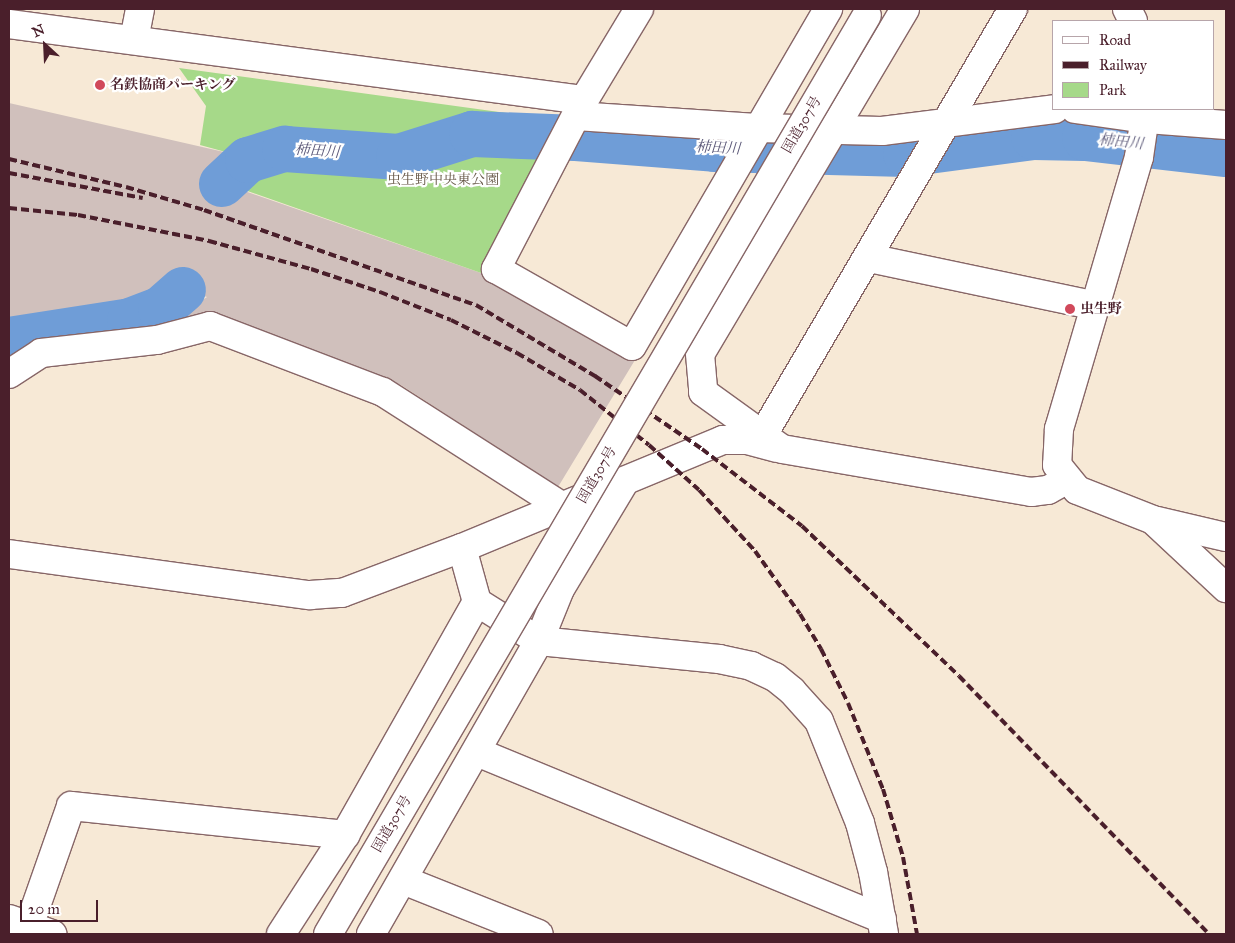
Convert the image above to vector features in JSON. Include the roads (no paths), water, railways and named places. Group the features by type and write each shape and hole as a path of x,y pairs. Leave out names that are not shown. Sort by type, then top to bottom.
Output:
{"main road":[{"path":"134,40 140,9"},
{"path":"639,9 578,111 496,268 632,346 736,164 828,9"},
{"path":"773,441 703,392 700,354 905,9"},
{"path":"773,441 869,258 1013,9"},
{"name":"国道307号","path":"328,934 867,15"},
{"path":"9,24 134,40 578,111 830,135 944,128 1052,110"},
{"path":"1083,110 1226,125"},
{"path":"1146,118 1139,157 1059,429 1055,455 1057,465 1066,480 1077,490 1092,498 1153,520 1226,537"},
{"path":"869,258 1096,306"},
{"path":"9,374 41,353 157,340 210,326 383,392 564,507"},
{"path":"9,554 310,595 342,592 462,548 723,440 773,441 1031,492 1048,490 1066,480"},
{"path":"371,934 539,641 560,589 625,481"},
{"path":"1153,520 1226,588"},
{"path":"462,548 477,602 539,641 719,659 751,666 775,677 792,690 819,721 860,823 883,926"},
{"path":"282,934 345,835 477,602"},
{"path":"477,752 883,926"},
{"path":"30,926 71,806 345,835"},
{"path":"403,880 539,934"}],"waterway":[{"name":"柿田川","path":"222,184 248,160 285,149 399,157 472,134 576,138 715,149 906,154 1034,137 1085,138 1226,154"},
{"name":"柿田川","path":"9,340 130,321 161,309 183,290"}],"railway":[{"path":"9,159 126,187 204,210 476,305 595,376 702,449 802,526 959,676 1209,934"},
{"path":"9,173 143,198"},
{"path":"9,208 78,215 209,241 311,269 380,292 451,320 517,353 580,390 649,445 699,490 755,551 800,614 821,649 848,703 883,789 903,857 917,934"}],"place":[{"name":"名鉄協商パーキング","path":"100,85"},
{"name":"虫生野","path":"1070,309"}],"park label":[{"name":"虫生野中央東公園","path":"443,180"}]}
